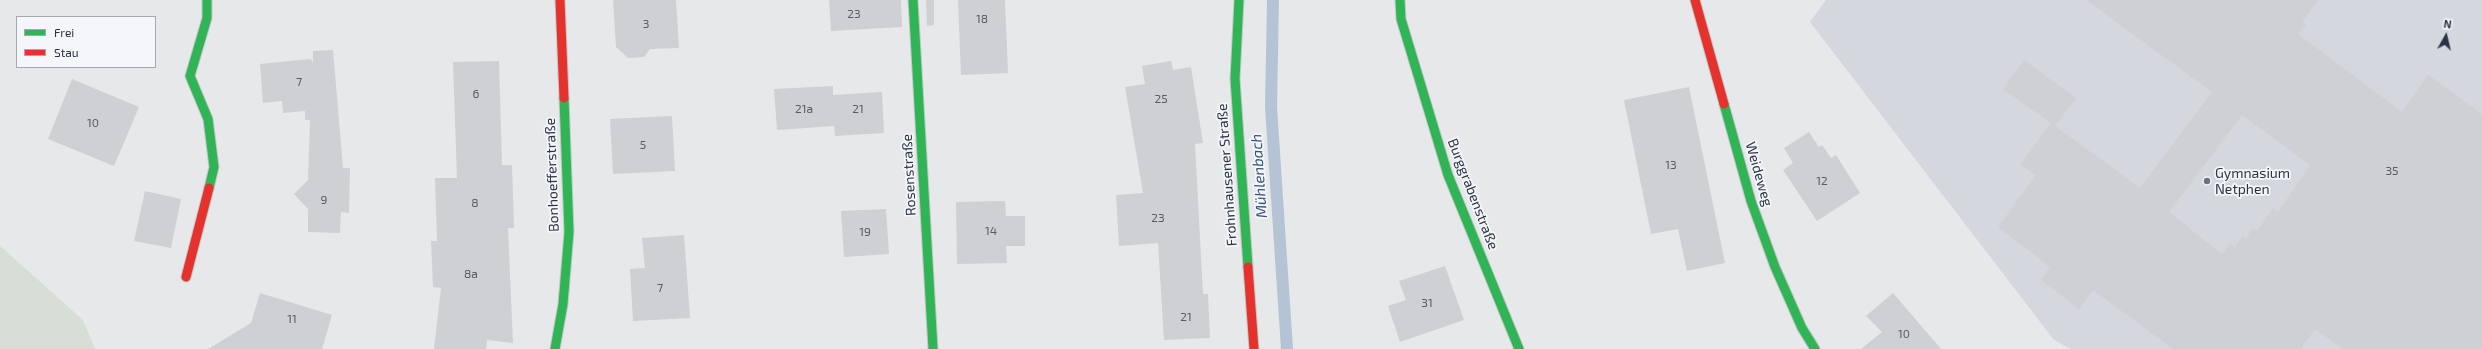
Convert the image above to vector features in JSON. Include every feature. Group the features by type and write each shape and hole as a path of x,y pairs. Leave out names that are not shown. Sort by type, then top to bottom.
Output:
{"street":[{"path":"186,277 214,167 208,119 190,76 207,18 207,0"},
{"name":"Bonhoefferstraße","path":"555,349 563,304 569,232 560,0"},
{"name":"Rosenstraße","path":"913,0 933,349"},
{"name":"Frohnhausener Straße","path":"1239,0 1235,79 1254,349"},
{"name":"Burggrabenstraße","path":"1400,0 1401,19 1448,175 1519,349"},
{"name":"Weideweg","path":"1696,0 1751,201 1775,267 1802,328 1815,349"}],"shaded area":[{"name":"Gymnasium Netphen","path":"1826,0 2482,0 2482,349 2071,349 2054,340 1810,22"},
{"path":"0,246 83,320 95,349 0,349"}],"building":[{"path":"613,0 676,0 679,48 650,49 644,57 628,58 616,47"},
{"path":"829,0 901,0 902,27 831,31"},
{"path":"926,0 934,0 934,25 927,26"},
{"path":"958,0 1005,0 1008,73 961,75"},
{"path":"2086,0 2318,0 2302,22 2306,25 2298,34 2402,112 2428,75 2482,114 2482,349 2343,349 2315,329 2300,349 2173,349 2093,290 2079,309 2041,280 2050,267 1998,227 2036,175 2020,165 2051,123 2003,89 2024,60 2076,98 2055,126 2140,188 2212,92","holes":["2242,115 2310,165 2278,212 2273,208 2257,231 2253,228 2246,238 2243,235 2235,247 2230,243 2222,254 2169,212"]},
{"path":"333,50 343,168 350,168 349,213 341,212 340,233 308,232 308,209 294,194 308,180 310,120 305,120 305,111 283,113 282,101 263,103 260,64 311,59 313,63 313,51"},
{"path":"499,61 502,165 512,165 514,228 508,228 513,343 487,340 486,349 434,349 441,288 433,287 431,241 437,241 435,178 457,178 453,62"},
{"path":"1171,61 1173,70 1191,67 1203,143 1195,144 1203,294 1208,294 1210,338 1164,340 1158,243 1119,246 1116,195 1143,193 1125,87 1145,84 1142,66"},
{"path":"72,79 139,107 114,166 48,139"},
{"path":"833,86 833,95 882,92 884,133 835,136 834,126 777,130 774,89"},
{"path":"1689,87 1725,263 1687,271 1678,229 1651,234 1624,100"},
{"path":"672,116 675,171 613,174 610,119"},
{"path":"1809,132 1819,147 1822,145 1831,158 1836,155 1860,193 1817,221 1783,170 1793,163 1784,148"},
{"path":"145,191 181,199 171,248 134,241"},
{"path":"1005,201 1006,216 1025,216 1025,246 1006,246 1007,263 957,264 956,202"},
{"path":"886,209 889,254 844,257 841,211"},
{"path":"684,235 690,318 633,321 630,269 645,268 642,238"},
{"path":"1445,266 1464,320 1400,342 1388,306 1406,300 1399,281"},
{"path":"260,293 332,315 322,349 208,349 251,323"},
{"path":"1893,293 1941,349 1861,349 1882,332 1866,316"}],"waterway":[{"name":"Mühlenbach","path":"1273,0 1271,107 1287,349"}],"traffic: fast":[{"path":"207,0 207,18 190,76 208,119 214,167 209,188"},
{"path":"913,0 933,349"},
{"path":"1239,0 1235,79 1248,267"},
{"path":"1400,0 1401,19 1448,175 1519,349"},
{"path":"555,349 563,304 569,232 564,98"},
{"path":"1724,104 1751,201 1775,267 1802,328 1815,349"}],"traffic: jam":[{"path":"560,0 564,98"},
{"path":"1695,0 1724,104"},
{"path":"186,277 209,188"},
{"path":"1248,267 1254,349"}],"place":[{"name":"Gymnasium Netphen","path":"2207,181"}]}
